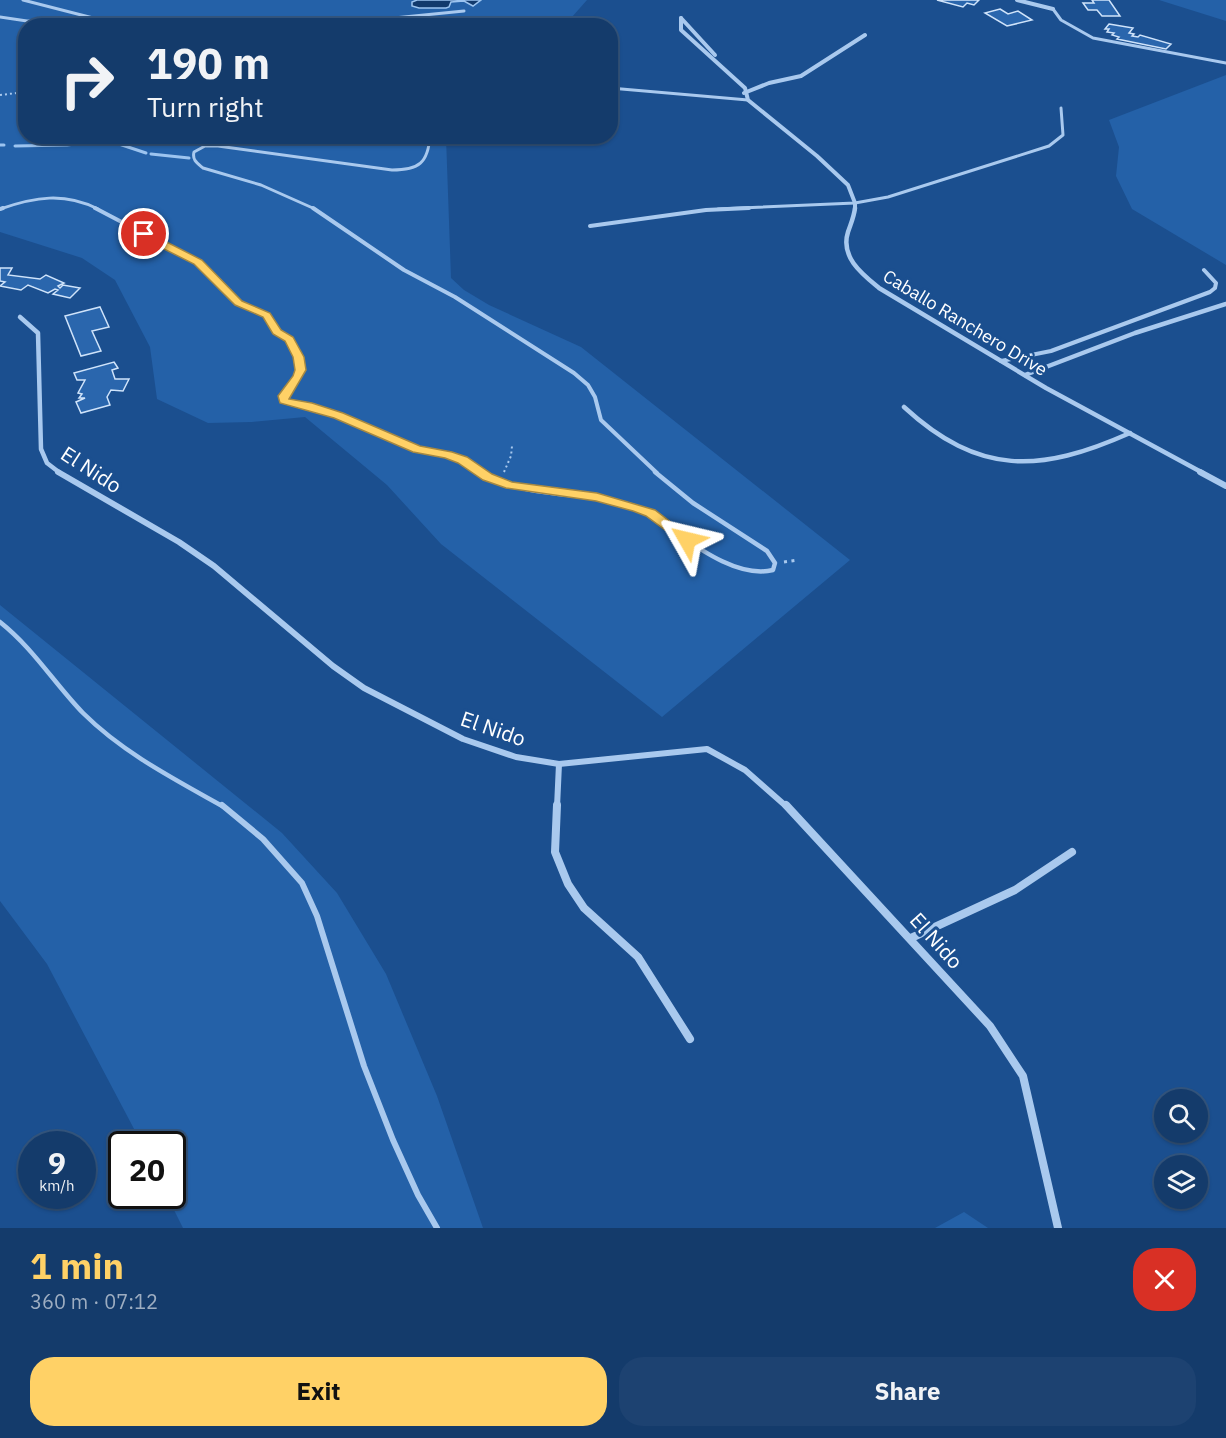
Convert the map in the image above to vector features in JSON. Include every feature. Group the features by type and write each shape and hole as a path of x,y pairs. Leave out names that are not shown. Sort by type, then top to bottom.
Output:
{"street":[{"path":"1017,0 1053,9"},
{"path":"681,18 681,30 745,90 748,100 837,173 850,188 855,203"},
{"path":"745,90 795,79 865,35"},
{"name":"Caballo Ranchero Drive","path":"855,203 847,244 848,254 858,271 879,288 1000,361 1226,486"},
{"path":"1026,375 1135,333 1226,304"},
{"name":"El Nido","path":"20,318 38,333 41,448 47,463 59,473 179,542 214,566 333,666 364,688 463,739 516,757 559,764 707,748 745,770 780,799 990,1026 1023,1076 1058,1228"},
{"path":"904,406 928,430 957,448 975,455 1010,462 1038,461 1087,452 1130,433"},
{"path":"559,764 555,852 568,885 584,908 638,957 690,1039"},
{"path":"911,938 1016,890 1072,852"}],"lane":[{"path":"23,0 91,18"},
{"path":"1053,9 1061,21 1093,39 1226,63"},
{"path":"394,18 464,11"},
{"path":"0,17 18,20"},
{"path":"618,89 748,100"},
{"path":"590,226 706,210 855,203 888,197 1049,146 1062,135 1061,108"},
{"path":"0,209 20,202 49,198 80,200 189,256 206,268 238,303 267,315 274,323 274,328 292,344 301,363 298,377 284,396 284,400 289,403 308,405 418,449 447,454 463,460 488,477 510,485 597,497 637,508 650,513 702,550 761,573 770,572 775,567 771,555 759,544 693,503 663,479 602,420 595,397 588,385 574,373 455,297 404,270 329,217 261,184 203,168 196,163 193,157 194,152 205,146 218,146 325,162 403,170 421,164 429,150 429,144"},
{"path":"1000,361 1051,351 1210,292 1215,288 1216,283 1204,270"},
{"path":"0,622 18,637 84,714 154,767 228,809 263,839 302,883 317,916 364,1066 393,1140 437,1228"}],"path":[{"path":"0,95 18,93"},
{"path":"497,480 510,461 512,446"}],"shaded area":[{"path":"0,0 587,0 571,18 18,18 18,144 446,144 451,278 464,290 489,305 581,347 850,560 662,717 441,544 387,485 305,417 208,423 157,399 150,347 115,280 82,258 0,232"},
{"path":"417,0 481,0 473,6 464,1 451,2 446,8 419,8 412,6 412,2"},
{"path":"1159,0 1226,0 1226,21"},
{"path":"1226,75 1226,265 1132,209 1116,176 1119,147 1109,120"},
{"path":"0,605 282,833 337,893 386,974 437,1096 483,1228 183,1228 174,1209 186,1209 186,1131 135,1131 47,964 0,901"},
{"path":"964,1212 988,1228 935,1228"}],"building":[{"path":"937,0 979,0 974,5 967,3 963,7"},
{"path":"1092,0 1109,0 1120,16 1102,16 1097,10 1088,10 1083,3 1094,3"},
{"path":"1000,9 1008,14 1018,11 1032,20 1007,26 985,13"},
{"path":"1109,24 1133,28 1129,33 1134,34 1132,36 1140,35 1171,44 1166,49 1117,39 1119,37 1107,32 1109,29 1105,29"},
{"path":"0,268 12,268 8,275 40,279 46,275 64,283 58,286 60,288 63,285 80,288 70,298 53,294 58,290 55,289 48,293 28,285 21,290 0,286 5,282 0,281"},
{"path":"100,307 109,327 92,331 101,351 81,356 65,316"},
{"path":"114,362 118,368 112,370 115,379 129,379 123,391 111,390 107,397 110,405 81,413 76,402 85,398 79,398 82,394 78,393 85,380 77,380 74,373"}],"waterway":[{"path":"15,146 75,144"},
{"path":"119,144 146,153"},
{"path":"151,154 189,158"}],"route":[{"path":"144,234 198,262 212,273 238,303 267,315 274,323 277,332 289,339 301,363 298,377 284,396 284,400 289,403 308,405 418,449 447,454 463,460 488,477 510,485 571,492 637,508 650,513 687,540"}]}
